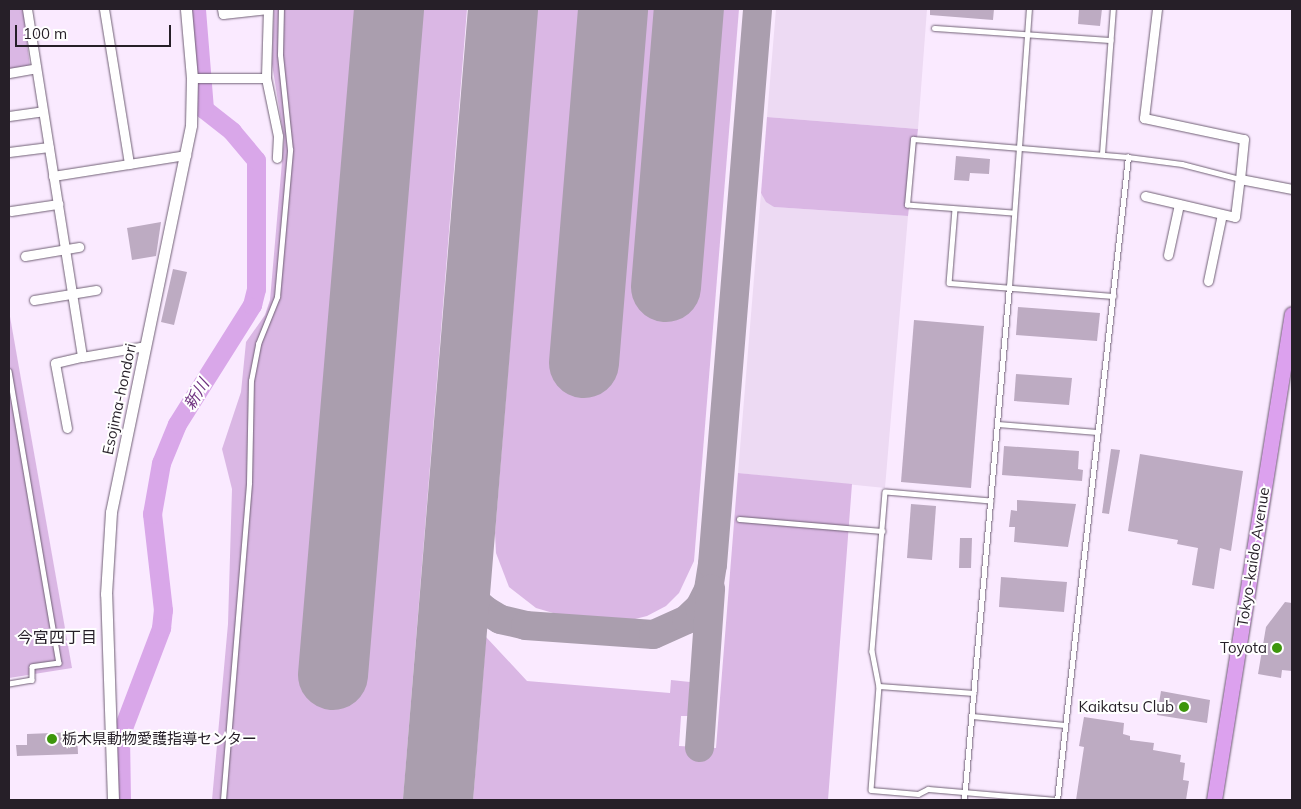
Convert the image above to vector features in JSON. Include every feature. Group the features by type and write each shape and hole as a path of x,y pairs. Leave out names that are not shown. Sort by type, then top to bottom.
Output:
{"highway":[{"name":"Tokyo-kaido Avenue","path":"1214,800 1292,314"}],"street":[{"path":"27,9 82,357"},
{"path":"104,9 129,164"},
{"name":"Esojima-hondori","path":"113,800 107,666 108,554 121,458 186,155 192,78 186,9"},
{"path":"222,9 223,14 268,9 266,78 278,136 277,158"},
{"path":"1144,196 1235,217 1244,139 1144,118 1157,9"},
{"path":"9,73 36,68"},
{"path":"192,78 266,78"},
{"path":"9,116 43,111"},
{"path":"9,152 49,147"},
{"path":"53,176 186,155"},
{"path":"1240,179 1292,189"},
{"path":"11,211 58,204"},
{"path":"1168,255 1179,204"},
{"path":"1208,281 1222,214"},
{"path":"25,256 79,248"},
{"path":"34,300 96,290"},
{"path":"67,428 55,363 146,346"}],"lane":[{"path":"223,800 249,482 251,380 258,344 277,297 290,150 280,54 281,9"},
{"path":"964,800 1009,287 1012,214 1029,9"},
{"path":"1102,154 1113,9"},
{"path":"934,28 1110,40"},
{"path":"1012,214 907,205 913,139 1128,157 1182,164 1240,179"},
{"path":"990,500 885,492 872,651 880,686 871,790 918,794 928,789 1057,800 1128,157"},
{"path":"954,209 949,283 1113,296"},
{"path":"9,371 59,663 32,668 32,680 9,684"},
{"path":"997,424 1098,432"},
{"path":"739,520 882,531"},
{"path":"880,686 974,693"},
{"path":"972,716 1065,725"}],"shaded area":[{"path":"9,9 23,9 30,67 9,70"},
{"path":"274,9 467,9 403,800 212,800 228,624 232,489 222,449 241,392 246,342 265,315 270,300 284,139 272,64"},
{"path":"537,9 739,9 694,561 679,593 666,606 647,616 627,621 560,615 536,608 509,587 496,553 495,533"},
{"path":"776,9 927,9 918,129 767,117"},
{"path":"767,117 918,129 908,216 774,207 766,202 761,193"},
{"path":"761,193 774,207 908,216 885,488 738,473"},
{"path":"9,311 72,668 9,678"},
{"path":"738,473 852,484 828,800 473,800 486,637 527,681 670,693 671,680 690,682 688,716 681,716 679,746 716,748"}],"building":[{"path":"930,9 994,9 993,20 930,15"},
{"path":"1079,9 1102,9 1100,26 1078,24"},
{"path":"956,156 990,159 989,174 970,173 969,181 954,180"},
{"path":"161,222 156,256 132,260 127,228"},
{"path":"173,269 187,272 174,325 161,322"},
{"path":"1018,307 1100,313 1097,341 1016,335"},
{"path":"914,320 984,326 971,488 901,482"},
{"path":"1016,374 1072,378 1069,405 1014,401"},
{"path":"1004,446 1079,451 1078,469 1083,470 1082,481 1002,475"},
{"path":"1111,449 1120,450 1109,514 1102,513"},
{"path":"1140,454 1243,471 1231,551 1220,548 1214,589 1192,585 1198,548 1177,544 1178,540 1128,531"},
{"path":"1017,500 1076,504 1068,547 1014,542 1015,527 1009,527 1011,510 1017,511"},
{"path":"911,504 936,506 932,560 907,558"},
{"path":"960,538 972,538 971,568 959,568"},
{"path":"1001,577 1067,582 1064,612 999,607"},
{"name":"Toyota","path":"1285,602 1292,603 1292,671 1282,670 1281,678 1258,674 1266,627"},
{"name":"Kaikatsu Club","path":"1161,691 1210,700 1207,723 1157,715"},
{"path":"1084,717 1124,723 1123,734 1130,736 1130,740 1154,743 1153,750 1181,755 1180,762 1185,763 1183,780 1189,781 1186,800 1076,800 1084,747 1079,746"},
{"name":"栃木県動物愛護指導センター","path":"77,732 78,754 17,756 16,745 27,745 27,734"}],"waterway":[{"name":"新川","path":"121,800 120,736 161,628 163,610 152,514 161,463 177,424 252,305 256,289 256,160 232,131 204,109 196,9"}],"taxiway":[{"path":"456,577 468,595 485,610 500,619 525,625 653,634 686,619 699,607 708,589 712,564 757,9"},
{"path":"699,747 710,588"}],"runway":[{"path":"333,675 389,9"},
{"path":"438,800 503,9"},
{"path":"584,363 613,9"},
{"path":"666,287 689,9"}],"place":[{"name":"Toyota","path":"1277,648"},
{"name":"Kaikatsu Club","path":"1184,707"},
{"name":"栃木県動物愛護指導センター","path":"52,739"}],"district":[{"name":"今宮四丁目","path":"57,637"}]}
